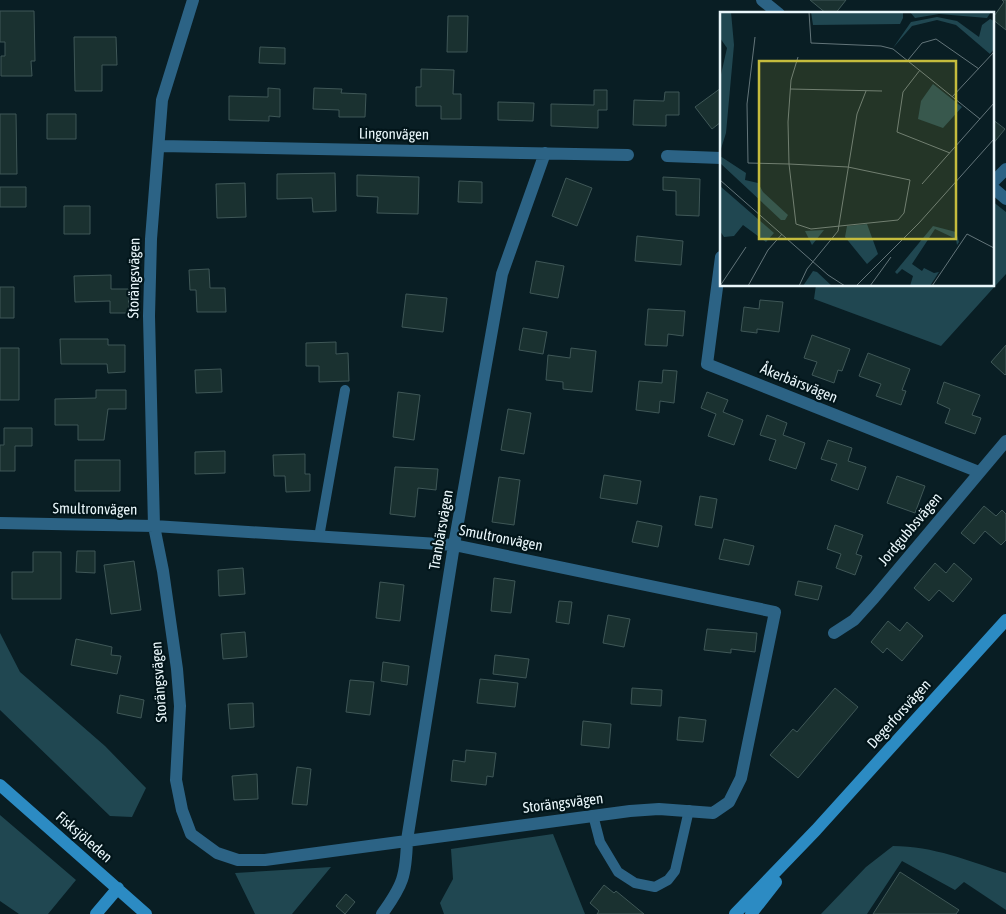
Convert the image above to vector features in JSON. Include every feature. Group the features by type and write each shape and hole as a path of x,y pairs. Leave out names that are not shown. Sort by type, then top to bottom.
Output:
{"main road":[{"name":"Degerforsvägen","path":"735,914 816,830 1006,620"},
{"name":"Fisksjöleden","path":"0,785 146,914"},
{"name":"Degerforsvägen","path":"751,914 816,830"},
{"path":"96,914 118,888"}],"street":[{"name":"Storängsvägen","path":"193,0 162,100 160,146 151,239 149,316 154,526 163,571 178,678 180,706 176,780 182,810 191,834 218,852 238,860 265,860 593,815 659,809 713,813"},
{"path":"762,0 777,12"},
{"name":"Lingonvägen","path":"160,146 628,155"},
{"name":"Tranbärsvägen","path":"382,914 399,890 406,871 407,840 454,545 502,274 545,153"},
{"path":"667,156 720,158"},
{"path":"994,181 1006,169"},
{"path":"994,190 1006,199"},
{"name":"Åkerbärsvägen","path":"720,265 707,364 979,472"},
{"name":"Jordgubbsvägen","path":"834,633 854,620 874,598 1006,441"},
{"name":"Smultronvägen","path":"0,523 154,526 454,545 775,612 741,778 730,802 713,813"}],"lane":[{"path":"319,537 346,390"},
{"path":"593,815 600,842 618,872 635,884 655,887 668,880 675,871 689,810"}],"shaded area":[{"path":"994,203 1006,212 1006,274 941,346 814,299 816,286 994,286"},
{"path":"0,633 20,672 105,746 146,788 132,817 110,816 0,710"},
{"path":"0,815 76,880 48,914 19,914 0,901"},
{"path":"553,834 585,914 444,914 440,903 453,879 451,849"},
{"path":"893,846 937,851 1006,873 1006,910 964,882 955,890 902,861 867,914 821,914 866,867"},
{"path":"331,867 292,914 255,914 235,873"}],"building":[{"path":"810,0 846,0 837,12 825,12"},
{"path":"1002,0 1006,0 1006,30 994,21 994,16 1004,2"},
{"path":"0,11 34,11 35,61 31,61 32,76 1,76 1,56 5,56 5,42 0,42"},
{"path":"448,16 468,16 467,52 447,52"},
{"path":"74,37 116,37 117,65 102,65 102,91 75,91"},
{"path":"260,47 285,48 285,64 259,63"},
{"path":"421,69 454,70 453,94 461,94 461,119 441,119 441,106 416,106 416,87 421,87"},
{"path":"268,88 280,89 280,117 269,116 269,121 229,120 229,96 268,97"},
{"path":"314,88 342,89 341,93 366,94 365,117 339,117 339,110 313,109"},
{"path":"720,89 720,123 712,129 695,107"},
{"path":"594,90 607,90 607,110 598,110 598,128 551,126 551,104 594,105"},
{"path":"665,92 679,92 679,115 666,115 666,126 633,125 634,100 664,101"},
{"path":"498,102 534,103 533,121 498,120"},
{"path":"0,114 16,114 17,174 0,174"},
{"path":"47,114 76,114 76,139 47,139"},
{"path":"994,121 1005,129 994,143"},
{"path":"335,173 336,211 313,212 312,198 277,199 277,174"},
{"path":"357,175 419,177 418,214 377,213 378,197 357,196"},
{"path":"663,177 700,179 699,216 676,215 676,191 663,190"},
{"path":"566,178 592,188 577,226 552,216"},
{"path":"459,181 482,182 482,203 458,202"},
{"path":"245,183 246,217 217,218 216,184"},
{"path":"0,187 26,187 26,207 0,207"},
{"path":"64,206 90,206 90,234 64,234"},
{"path":"637,236 683,241 681,265 635,261"},
{"path":"536,261 564,266 558,298 530,293"},
{"path":"209,269 210,288 225,288 226,312 197,312 196,290 190,290 189,270"},
{"path":"111,275 111,289 128,289 129,313 110,313 110,301 75,302 74,276"},
{"path":"0,287 14,287 14,318 0,318"},
{"path":"406,294 447,298 443,332 402,327"},
{"path":"760,300 783,302 779,332 757,329 757,333 741,331 744,307 759,309"},
{"path":"648,309 685,311 683,336 668,334 667,346 645,345"},
{"path":"523,328 547,332 543,354 519,350"},
{"path":"812,335 850,349 842,371 838,370 834,383 812,375 817,362 804,358"},
{"path":"60,339 108,339 108,345 125,345 125,372 108,373 107,364 61,364"},
{"path":"336,342 336,354 348,353 349,381 319,382 319,366 306,366 306,343"},
{"path":"1006,345 1006,374 1005,375 991,362"},
{"path":"0,348 19,348 19,400 0,400"},
{"path":"571,348 596,351 592,392 563,389 563,382 546,380 548,355 570,358"},
{"path":"868,353 910,369 902,390 906,391 901,405 876,396 881,384 859,376"},
{"path":"221,369 222,392 196,393 195,370"},
{"path":"663,370 677,371 674,403 660,401 659,413 636,410 639,381 662,383"},
{"path":"944,382 980,395 972,415 981,418 975,434 945,423 950,409 937,403"},
{"path":"96,390 126,390 126,409 108,409 104,440 78,440 78,425 55,425 55,399 96,398"},
{"path":"398,392 420,395 414,440 393,437"},
{"path":"707,392 728,400 723,412 743,420 734,445 708,436 716,414 701,408"},
{"path":"508,409 531,413 524,454 501,450"},
{"path":"767,415 787,423 783,435 805,443 796,469 769,460 776,440 760,435"},
{"path":"4,428 32,428 32,446 15,446 15,471 0,471 0,445 4,445"},
{"path":"828,440 852,448 848,461 866,467 858,490 831,480 837,464 821,459"},
{"path":"225,451 225,473 195,474 195,452"},
{"path":"305,454 305,474 310,474 310,491 286,492 285,476 274,476 273,455"},
{"path":"75,460 120,460 120,491 75,491"},
{"path":"395,467 438,469 436,490 418,488 415,517 390,514"},
{"path":"604,475 641,481 637,504 600,498"},
{"path":"897,476 925,486 915,513 887,503"},
{"path":"499,477 520,480 514,525 492,522"},
{"path":"700,496 717,499 712,528 695,525"},
{"path":"984,506 996,516 1002,510 1006,514 1006,540 1001,545 985,531 974,544 961,533"},
{"path":"637,521 662,526 658,547 632,542"},
{"path":"835,525 863,535 856,554 862,556 855,575 836,568 841,554 827,549"},
{"path":"724,539 754,546 749,565 719,559"},
{"path":"77,551 95,551 95,573 76,572"},
{"path":"33,552 61,552 61,599 12,599 12,572 33,572"},
{"path":"134,561 141,610 111,614 104,565"},
{"path":"935,563 946,573 954,563 972,579 953,602 939,590 929,601 914,588"},
{"path":"243,568 245,594 219,596 218,570"},
{"path":"494,578 515,581 511,613 491,611"},
{"path":"798,581 822,586 818,600 795,595"},
{"path":"380,582 404,585 400,621 376,618"},
{"path":"559,601 572,602 569,624 556,622"},
{"path":"608,615 630,619 624,647 603,643"},
{"path":"888,621 900,631 907,622 923,636 902,661 887,648 883,653 871,642"},
{"path":"707,629 757,633 755,652 731,649 731,653 704,650"},
{"path":"245,632 247,657 223,659 221,634"},
{"path":"76,639 112,647 111,655 121,656 117,674 71,665"},
{"path":"495,655 529,659 526,678 493,674"},
{"path":"383,662 409,666 407,685 381,681"},
{"path":"480,679 518,683 515,707 477,703"},
{"path":"350,680 374,682 370,715 346,712"},
{"path":"632,688 662,690 661,706 631,704"},
{"path":"835,688 858,707 798,778 770,755 793,729 797,732"},
{"path":"120,695 144,700 141,718 117,713"},
{"path":"253,703 254,727 230,729 228,704"},
{"path":"679,717 706,720 703,742 677,740"},
{"path":"583,721 611,724 609,748 581,745"},
{"path":"466,750 496,753 493,777 487,776 486,785 451,781 453,760 465,762"},
{"path":"297,767 311,769 307,805 292,804"},
{"path":"257,774 258,799 234,800 232,776"},
{"path":"900,872 959,910 956,914 873,914"},
{"path":"604,885 614,893 616,891 644,914 597,914 599,911 590,903"},
{"path":"346,894 355,902 345,914 336,906"}]}
